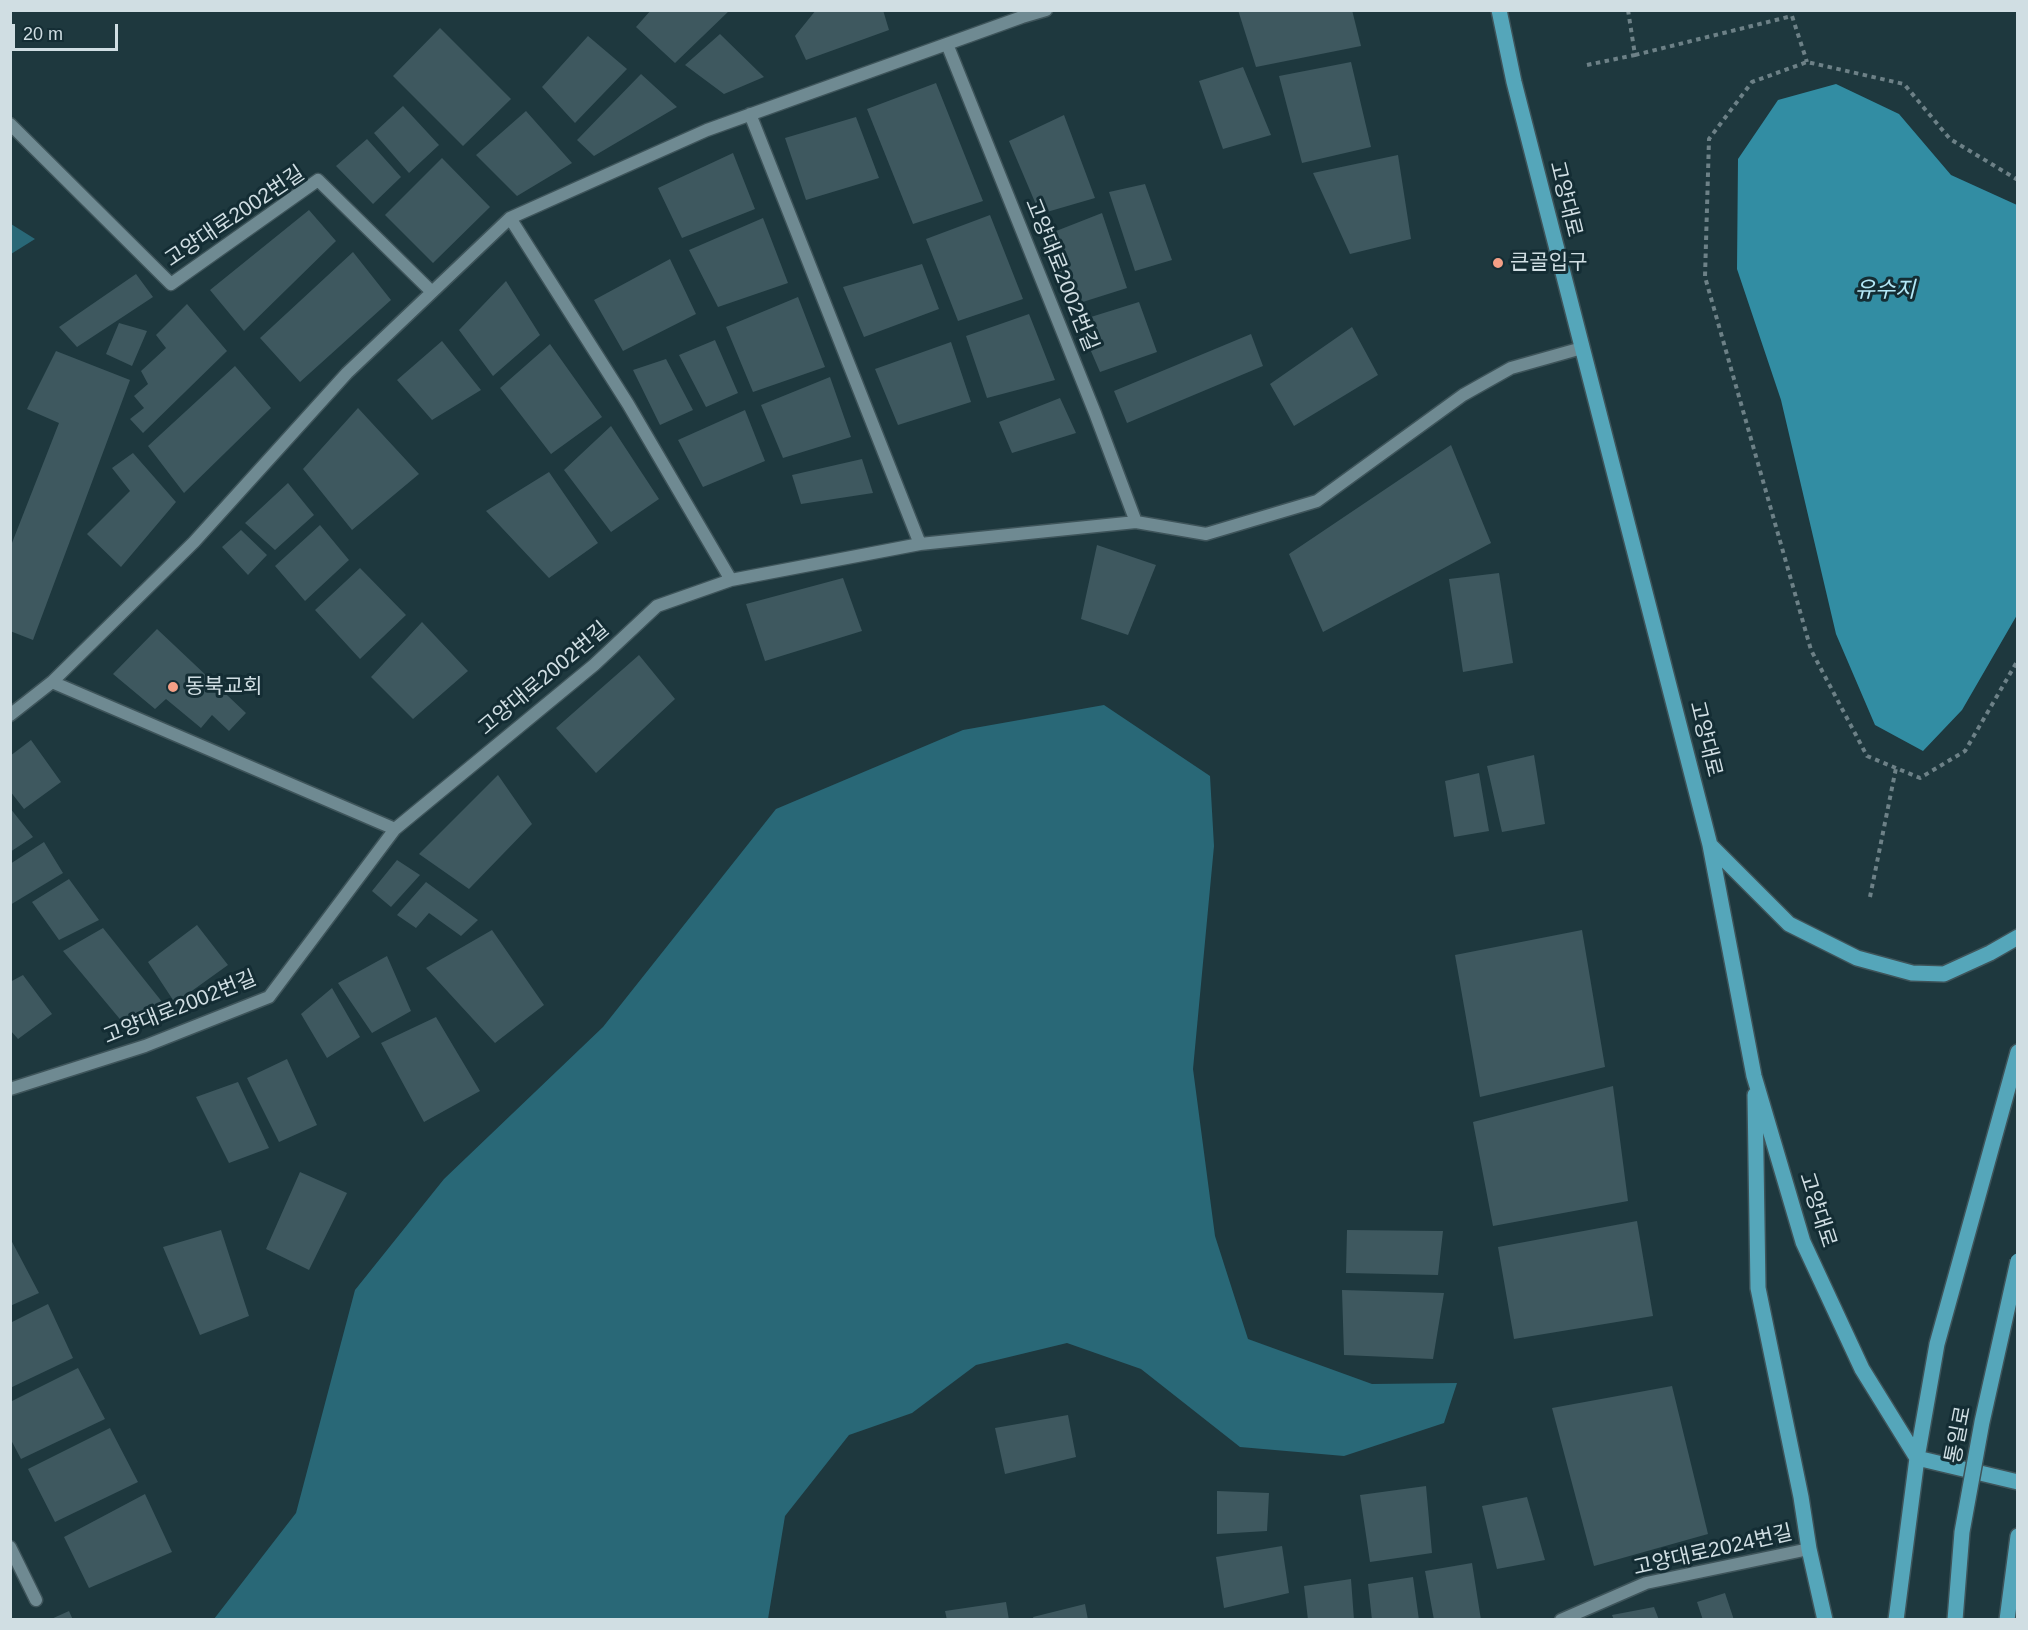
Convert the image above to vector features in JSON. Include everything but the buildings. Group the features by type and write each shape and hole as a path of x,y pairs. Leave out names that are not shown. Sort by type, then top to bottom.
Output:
{"main road":[{"name":"고양대로","path":"1499,10 1514,82 1710,845 1754,1076 1803,1242 1862,1369 1917,1458"},
{"path":"1710,845 1789,924 1857,958 1912,973 1944,974 1990,953 2018,936"},
{"path":"1896,1620 1917,1458 1937,1344 2018,1052"},
{"path":"1754,1076 1758,1288 1801,1497 1809,1549 1826,1620"},
{"name":"통일로","path":"1955,1620 1962,1532 1982,1422 2018,1262"},
{"path":"1917,1458 2018,1482"},
{"path":"2007,1620 2018,1536"}],"street":[{"path":"10,715 52,682 194,542 346,373 510,218 707,130 1022,16 1046,10"},
{"name":"고양대로2002번길","path":"947,44 1095,413 1136,522"},
{"path":"750,114 920,544"},
{"name":"고양대로2002번길","path":"10,124 171,284 318,180 432,292"},
{"path":"510,218 628,404 731,580"},
{"name":"고양대로2002번길","path":"10,1089 145,1046 268,997 395,829 594,665 657,606 731,580 920,544 1136,522 1206,534 1317,501 1463,395 1511,368 1582,348"},
{"path":"52,682 395,829"},
{"path":"10,1547 36,1600"},
{"name":"고양대로2024번길","path":"1560,1620 1646,1583 1809,1549"}],"path":[{"path":"1628,10 1635,55"},
{"path":"1587,65 1792,16 1807,62"},
{"path":"2018,180 1950,139 1904,84 1807,62 1752,82 1709,139 1705,277 1811,650 1867,756 1920,778 1965,751 2018,660"},
{"path":"1870,897 1896,768"}],"shaded area":[{"path":"11,224 35,239 10,254"},
{"path":"1104,705 1210,776 1214,846 1193,1069 1215,1236 1248,1339 1372,1384 1457,1383 1444,1423 1344,1456 1240,1447 1141,1369 1067,1343 976,1365 912,1413 849,1435 785,1516 768,1619 214,1619 296,1513 355,1290 444,1179 603,1027 776,809 963,730"}],"water":[{"name":"유수지","path":"1836,84 1899,114 1951,175 2017,205 2017,615 1962,710 1923,751 1875,725 1836,634 1781,400 1737,269 1738,159 1778,100"}],"place":[{"name":"큰골입구","path":"1498,263"},
{"name":"동북교회","path":"173,687"}]}
